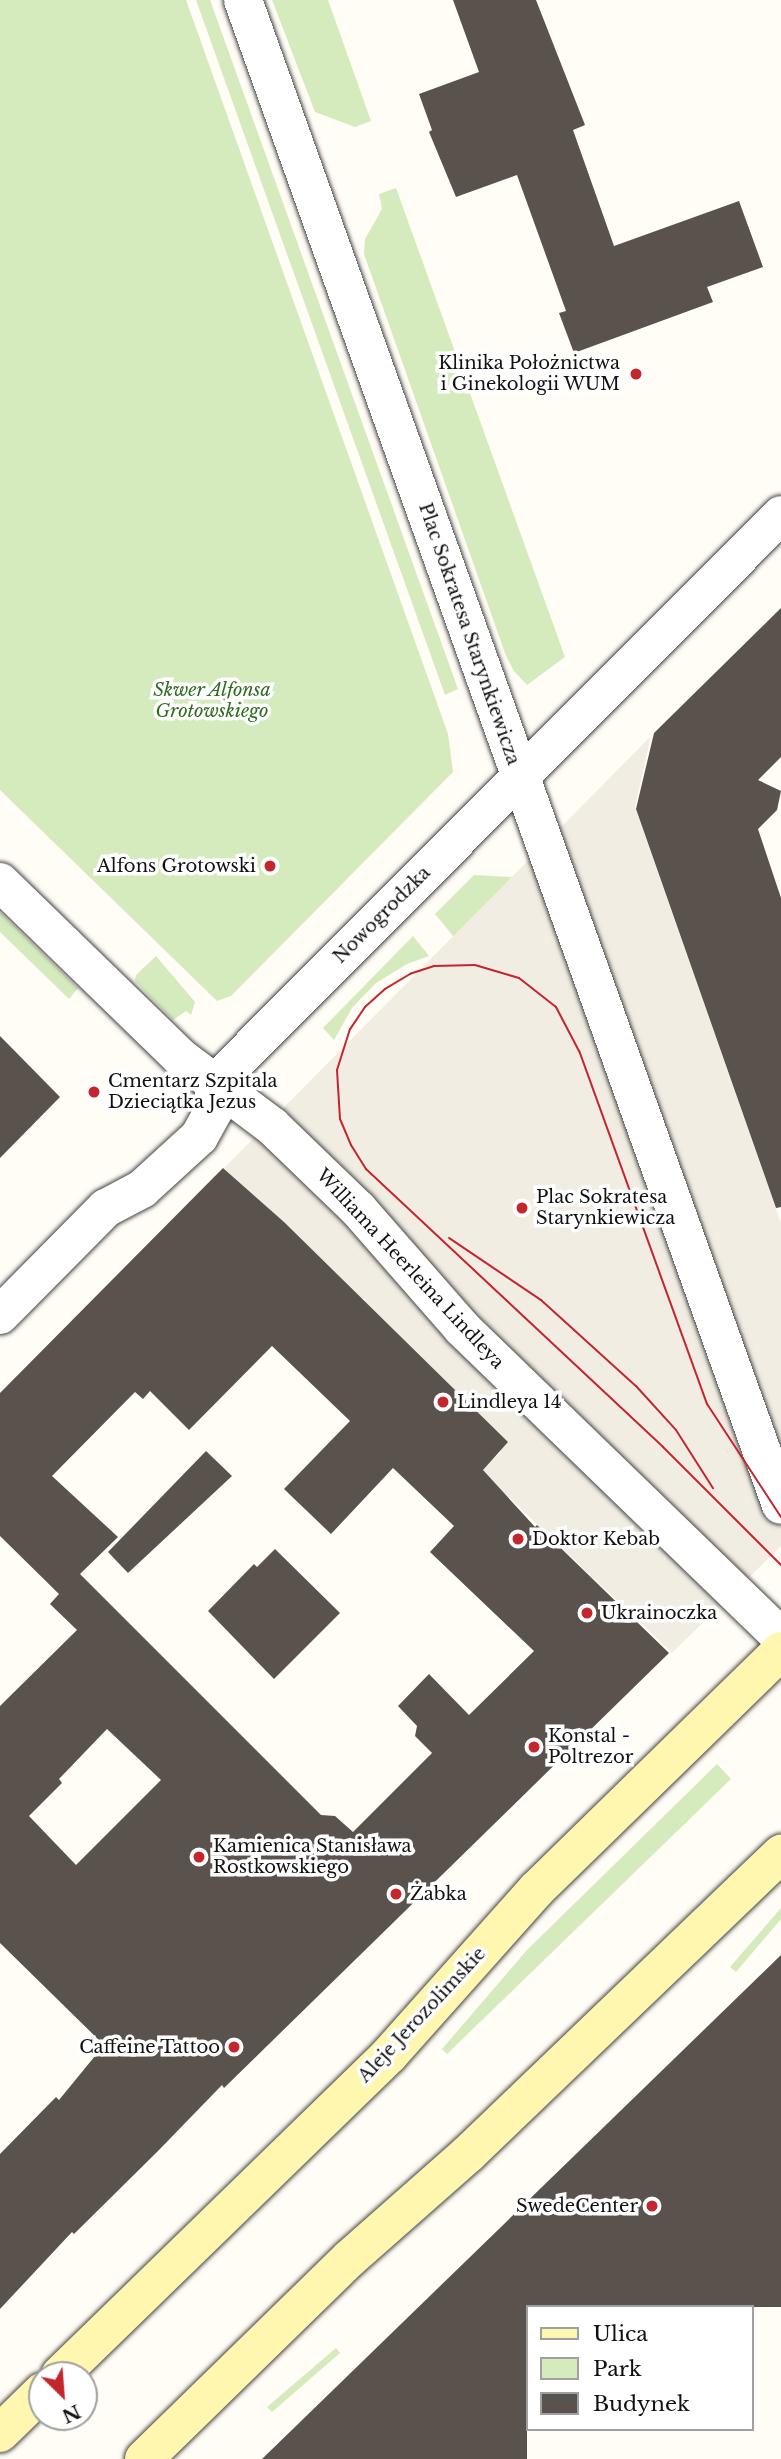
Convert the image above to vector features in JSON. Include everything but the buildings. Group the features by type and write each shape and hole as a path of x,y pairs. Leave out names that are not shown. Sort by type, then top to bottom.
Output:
{"main road":[{"name":"Aleje Jerozolimskie","path":"74,2361 389,2055 536,1890 781,1651"},
{"path":"144,2459 349,2259 468,2154 781,1854"},
{"path":"0,2433 28,2406"}],"street":[{"name":"Plac Sokratesa Starynkiewicza","path":"243,0 781,1506"},
{"name":"Nowogrodzka","path":"214,1084 781,514"},
{"name":"Williama Heerleina Lindleya","path":"0,882 180,1057 272,1126 358,1209 470,1336 781,1637"},
{"path":"0,1315 106,1208 142,1189 199,1137 215,1110 214,1084"}],"green space":[{"name":"Skwer Alfonsa Grotowskiego","path":"0,0 186,0 448,734 453,772 231,996 217,1001 0,790"},
{"path":"196,0 210,0 458,689 445,695"},
{"path":"272,0 328,0 371,121 355,127 315,112"},
{"path":"396,188 565,657 527,685 514,671 506,656 364,254 365,239 382,209 379,194"},
{"path":"474,875 525,878 468,954 435,914"},
{"path":"0,912 78,988 69,999 0,932"},
{"path":"413,936 429,956 407,964 376,983 352,1008 334,1040 323,1028"},
{"path":"156,956 195,1002 191,1015 186,1011 173,1020 135,981 136,975"},
{"path":"717,1764 731,1779 447,2054 442,2049 527,1950"},
{"path":"781,1908 781,1919 736,1972 730,1967"},
{"path":"336,2348 340,2353 272,2412 267,2407"}],"shaded area":[{"name":"Plac Sokratesa Starynkiewicza","path":"651,736 635,807 781,1223 781,1546 672,1653 497,1486 474,1475 501,1452 363,1302 366,1299 361,1299 224,1168"}],"tram line":[{"path":"781,1517 707,1404 579,1051 556,1007 519,978 475,965 434,966 410,974 385,989 365,1007 350,1029 337,1070 340,1119 351,1145 366,1169 663,1447 781,1565"},
{"path":"449,1238 541,1300 636,1386 676,1430 713,1488"}],"place":[{"name":"Klinika Położnictwa i Ginekologii WUM","path":"636,374"},
{"name":"Alfons Grotowski","path":"270,866"},
{"name":"Cmentarz Szpitala Dzieciątka Jezus","path":"94,1092"},
{"name":"Plac Sokratesa Starynkiewicza","path":"522,1208"},
{"name":"Lindleya 14","path":"443,1402"},
{"name":"Doktor Kebab","path":"518,1539"},
{"name":"Ukrainoczka","path":"587,1613"},
{"name":"Konstal - Poltrezor","path":"534,1747"},
{"name":"Kamienica Stanisława Rostkowskiego","path":"199,1857"},
{"name":"Żabka","path":"396,1894"},
{"name":"Caffeine Tattoo","path":"234,2047"},
{"name":"SwedeCenter","path":"652,2206"}]}
